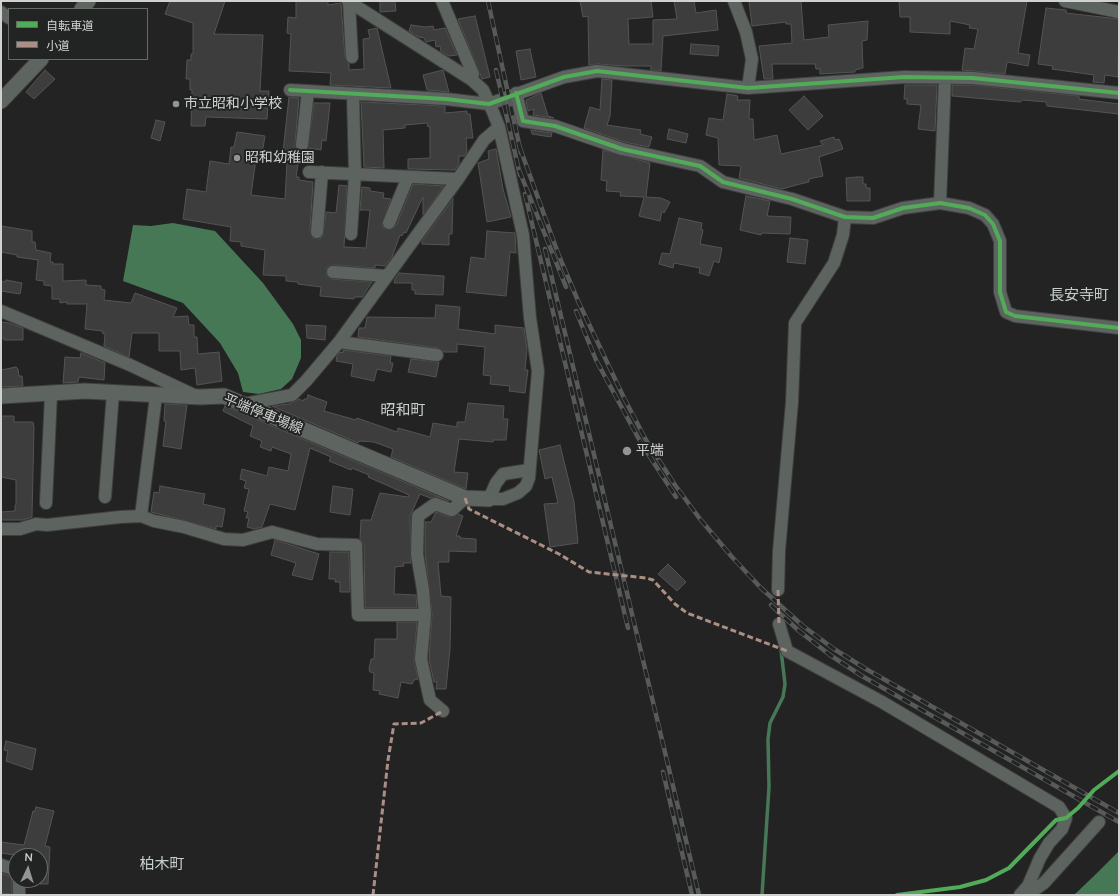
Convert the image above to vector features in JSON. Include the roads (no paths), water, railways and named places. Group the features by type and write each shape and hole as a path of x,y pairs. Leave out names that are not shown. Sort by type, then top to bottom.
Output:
{"main road":[{"path":"1,101 40,60"},
{"name":"平端停車場線","path":"1,396 85,391 156,396 224,396 465,498 489,500"}],"street":[{"path":"349,1 472,80 483,90 498,127 523,235 530,318 538,371 529,470 526,486 522,490 503,499 489,500 496,483 503,474 529,470"},
{"path":"349,1 352,57"},
{"path":"442,1 473,74 472,80"},
{"path":"734,1 746,32 752,59 748,88"},
{"path":"1065,1 1119,12"},
{"path":"290,90 446,99 489,104 516,93 564,77 597,71 748,88 904,77 973,78 1119,93"},
{"path":"940,203 945,78"},
{"path":"302,145 308,91"},
{"path":"516,93 523,121 554,126 622,149 700,166 723,182 792,199 845,217 873,218 903,208 940,203 969,208 985,215 994,224 1000,241 1000,292 1006,312 1015,316 1119,328"},
{"path":"351,234 355,174 353,94"},
{"path":"244,404 292,395 306,382 339,342 458,179 484,140 498,127"},
{"path":"309,172 458,179"},
{"path":"317,232 322,172"},
{"path":"389,223 408,177"},
{"path":"778,590 779,551 792,402 795,323 834,263 843,235 845,217"},
{"path":"333,272 387,276"},
{"path":"1,311 130,364 200,397"},
{"path":"339,342 437,355"},
{"path":"105,497 113,393"},
{"path":"46,503 52,394"},
{"path":"141,516 156,396"},
{"path":"443,711 430,700 421,659 425,615 423,590 417,554 418,516 435,504 452,510 465,498"},
{"path":"1,529 20,529 36,524 47,525 120,516 141,516 154,522 184,527 224,539 243,540 272,532 318,544 356,545 358,615 425,615"},
{"path":"779,624 786,651 882,702 1059,807 1066,818 1062,829 1049,843 1040,858 1028,886 1020,895"},
{"path":"1027,895 1044,883 1098,822"}],"waterway":[{"path":"762,895 769,787 768,739 770,723 783,697 785,684 781,650"}],"railway":[{"path":"488,1 521,153"},
{"path":"496,70 520,175"},
{"path":"520,148 559,256 579,303 624,398 646,440 675,485 700,519 732,557 761,588 803,626 834,649 866,669 1119,813"},
{"path":"519,170 566,287"},
{"path":"525,194 628,628"},
{"path":"545,249 699,895"},
{"path":"576,311 596,360 641,443 676,497"},
{"path":"771,605 799,631 830,655 862,676 1119,822"},
{"path":"663,772 692,895"}],"place":[{"name":"市立昭和小学校","path":"176,104"},
{"name":"昭和幼稚園","path":"237,158"},
{"name":"平端","path":"627,451"}],"district":[{"name":"長安寺町","path":"1079,295"},
{"name":"昭和町","path":"403,410"},
{"name":"柏木町","path":"162,864"}]}
